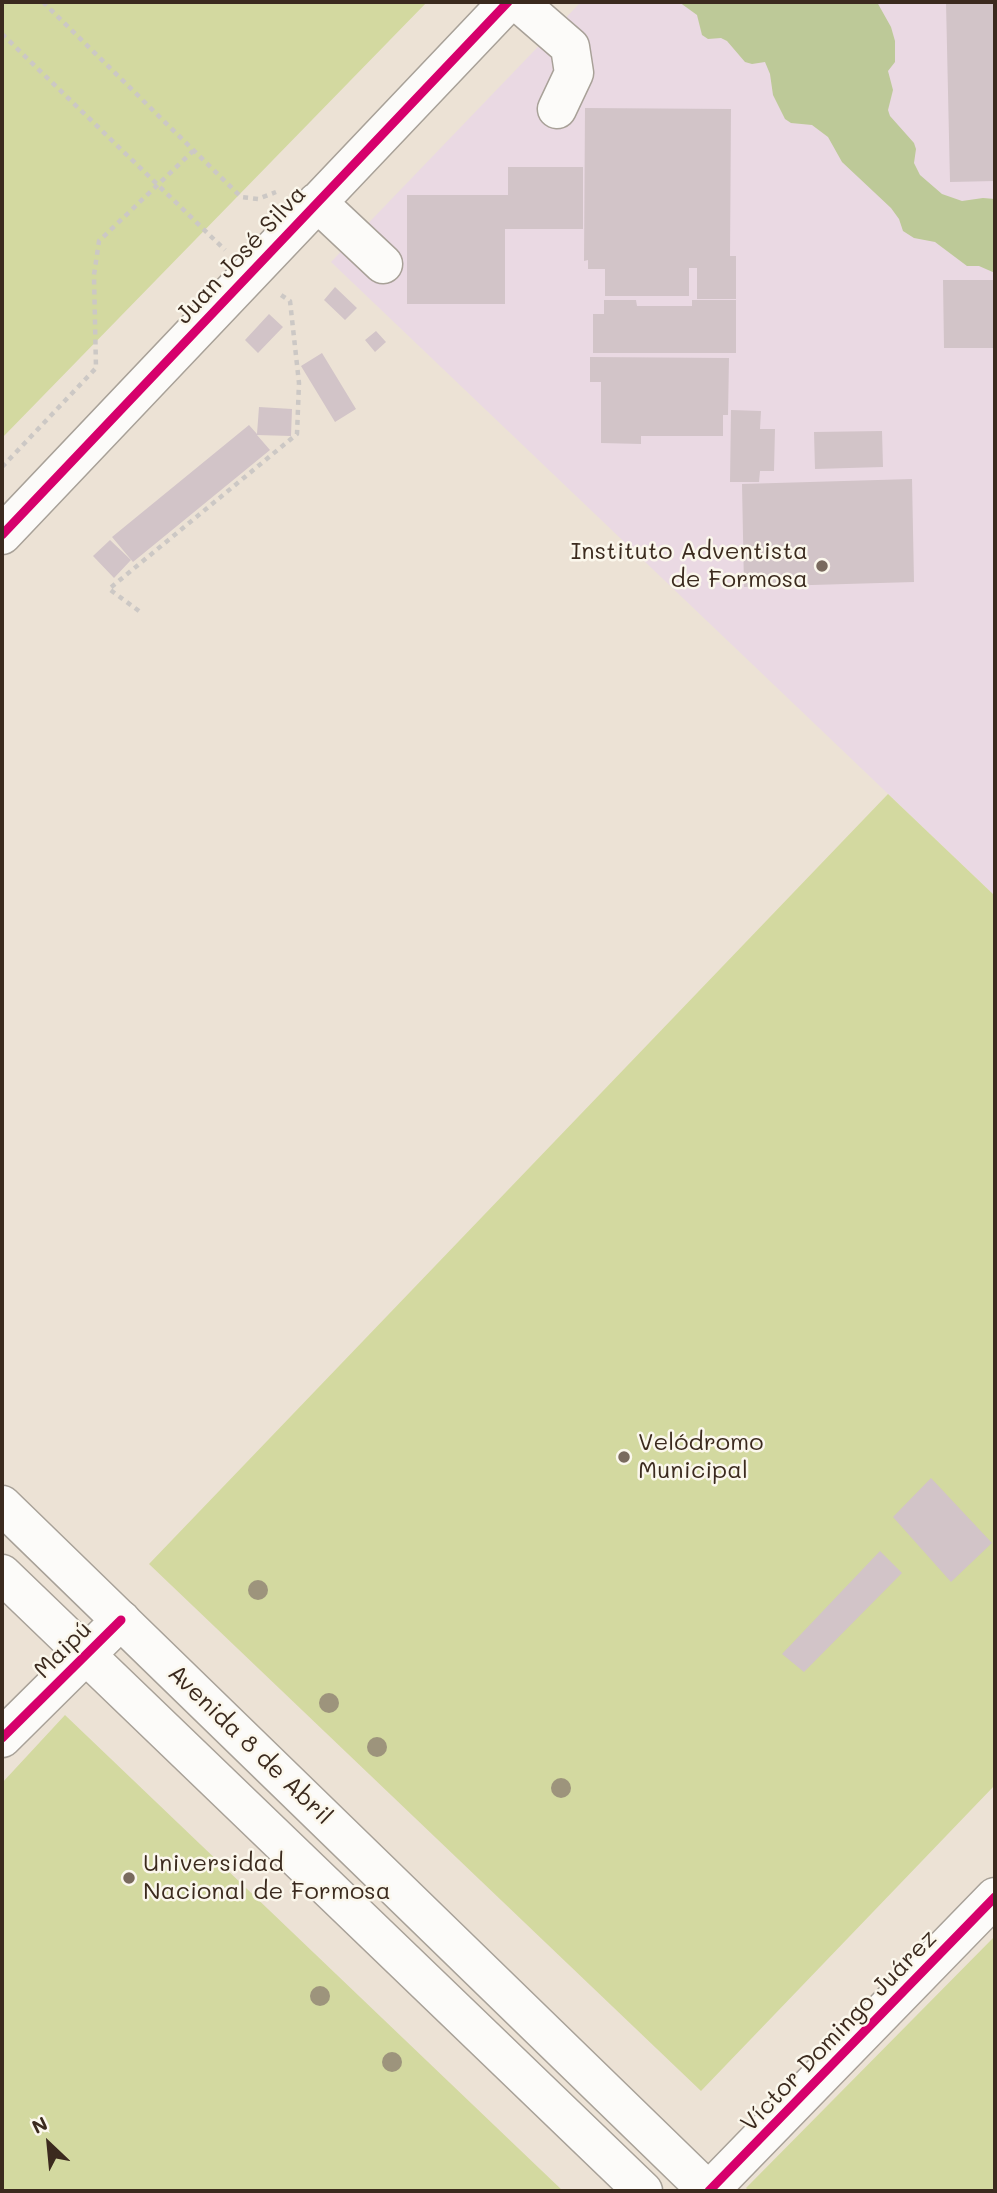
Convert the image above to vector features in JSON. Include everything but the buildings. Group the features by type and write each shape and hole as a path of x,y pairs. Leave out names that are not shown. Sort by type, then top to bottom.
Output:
{"main road":[{"name":"Juan José Silva","path":"2,534 508,2"},
{"path":"518,2 570,47 574,73 557,109"},
{"path":"317,202 383,264"},
{"name":"Avenida 8 de Abril","path":"2,1505 709,2191"},
{"name":"Avenida 8 de Abril","path":"2,1574 643,2191"},
{"name":"Maipú","path":"2,1738 121,1620"},
{"name":"Víctor Domingo Juárez","path":"709,2191 995,1897"}],"path":[{"path":"43,2 242,197 258,199 278,191"},
{"path":"2,34 249,274 290,301 299,383 297,434 109,589 139,611"},
{"path":"2,467 96,368 94,275 99,241 193,151"}],"shaded area":[{"name":"Instituto Adventista de Formosa","path":"581,2 995,2 995,896 331,262"}],"green space":[{"path":"2,2 427,2 2,438"},
{"path":"679,2 877,2 891,27 895,41 895,62 888,71 893,90 888,110 890,116 914,143 914,163 920,175 942,194 962,201 995,199 995,273 979,266 967,266 935,242 914,238 903,231 891,208 842,162 828,137 812,125 791,123 785,119 773,95 765,62 745,62 727,41 721,38 708,39 702,35 697,15"},
{"name":"Velódromo Municipal","path":"888,794 995,896 995,1785 701,2091 149,1564"},
{"name":"Universidad Nacional de Formosa","path":"65,1715 563,2191 2,2191 2,1783"},
{"path":"995,1936 995,2191 749,2191 746,2188"}],"cycle path":[{"path":"2,535 508,2"},
{"path":"2,1738 121,1620"},
{"path":"709,2191 995,1897"}],"place":[{"name":"Instituto Adventista de Formosa","path":"822,566"},
{"name":"Velódromo Municipal","path":"624,1457"},
{"name":"Universidad Nacional de Formosa","path":"129,1878"}]}
